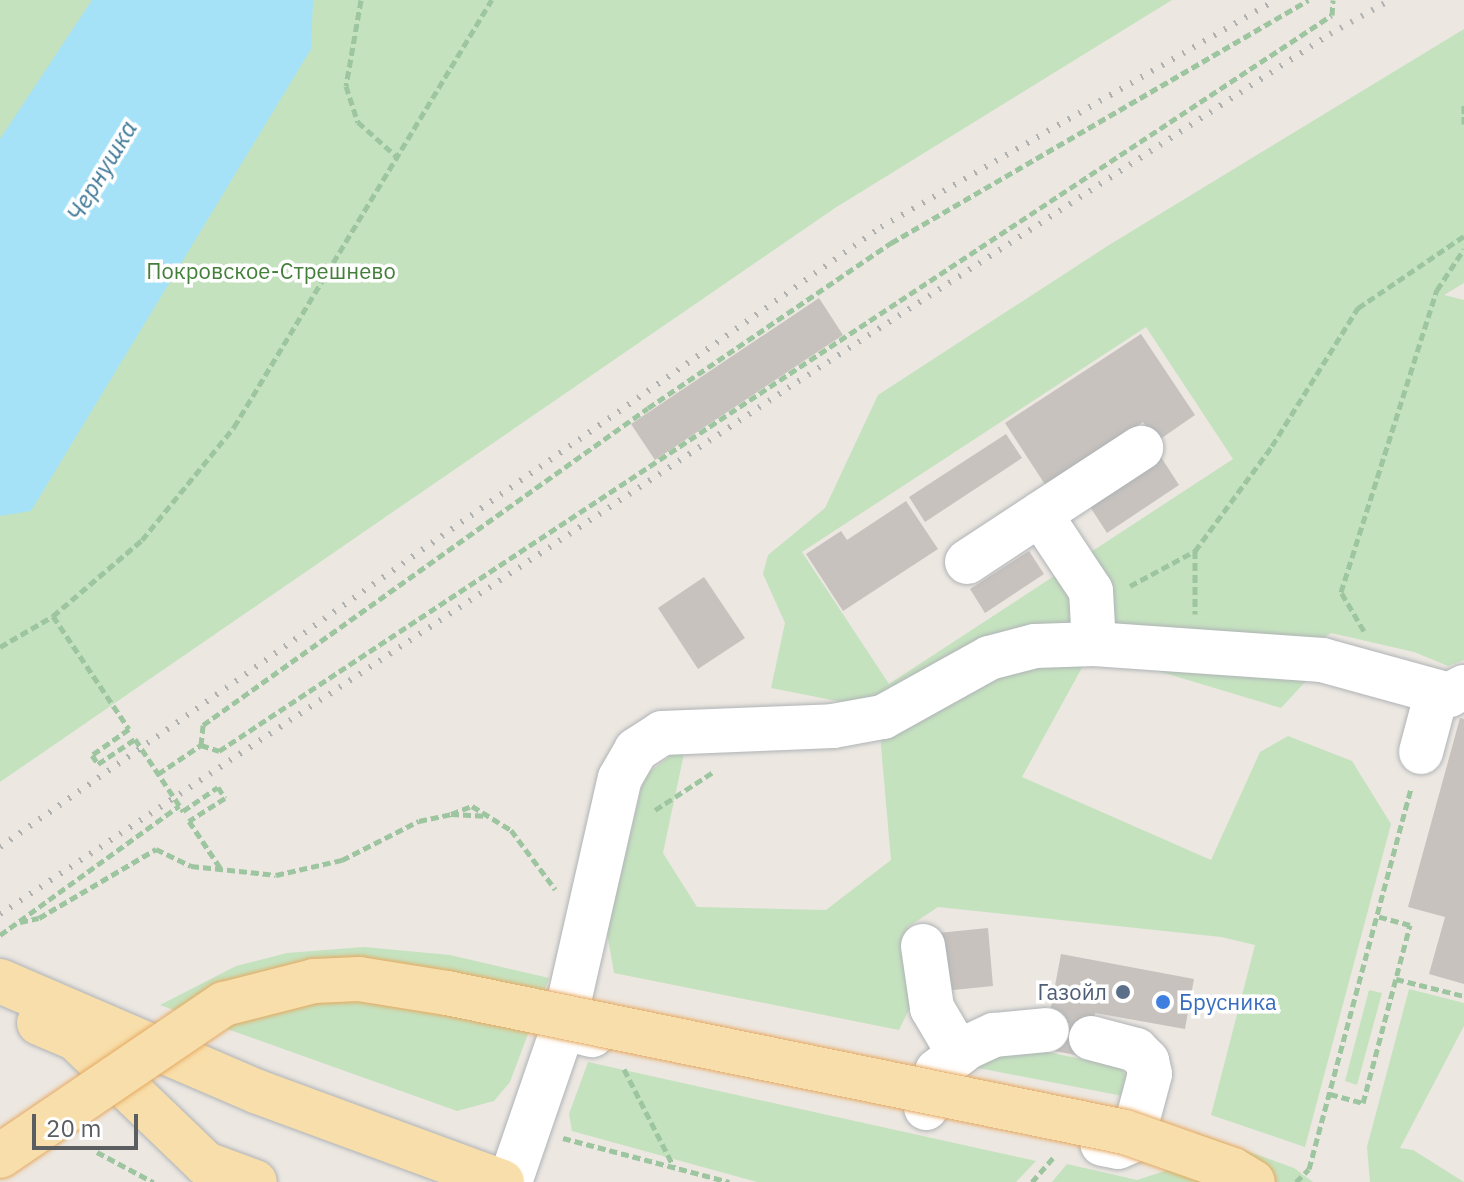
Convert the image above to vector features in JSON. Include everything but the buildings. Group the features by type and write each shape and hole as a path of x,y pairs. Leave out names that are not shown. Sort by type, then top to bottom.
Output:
{"main road":[{"path":"0,1156 224,1004 314,981 359,979 447,993 1125,1132 1233,1170 1253,1182"},
{"path":"0,981 85,1030 222,1173 255,1182"},
{"path":"0,1006 85,1030 502,1182"}],"lane":[{"path":"967,562 1141,448"},
{"path":"1040,514 1091,591 1093,626"},
{"path":"510,1182 563,1028 620,778 636,750 662,733 833,726 883,717 989,658 1093,626 1195,649 1322,660 1450,689 1421,752"},
{"path":"923,946 932,1008 959,1054"},
{"path":"563,1028 1118,1147 1132,1141 1143,1108 1147,1061 1136,1050 1091,1038"},
{"path":"926,1108 937,1071 959,1054 994,1035 1047,1030"}],"path":[{"path":"361,0 346,86 358,122 396,155"},
{"path":"0,647 53,616 142,540 234,427 492,0"},
{"path":"201,745 203,725 648,408 878,252 1308,0"},
{"path":"201,745 219,751 1332,15 1333,0"},
{"path":"1464,105 1464,124"},
{"path":"1093,626 1195,551 1272,446 1358,308 1464,236"},
{"path":"1365,633 1341,592 1437,290 1464,249"},
{"path":"1195,551 1195,649"},
{"path":"53,616 129,729 92,755 98,764 135,739 183,811 218,787 225,798 189,821 221,869"},
{"path":"158,774 201,745"},
{"path":"1296,1182 1309,1169 1421,752"},
{"path":"650,813 716,770"},
{"path":"0,935 179,806"},
{"path":"20,922 39,918 156,849 191,866 276,875 342,860 419,821 451,814 485,816 511,830 585,931"},
{"path":"1330,1094 1363,1103 1396,979 1410,925 1377,916"},
{"path":"1396,979 1464,996"},
{"path":"619,1060 674,1168"},
{"path":"551,1135 725,1181"},
{"path":"97,1152 153,1182"},
{"path":"1032,1182 1056,1155"}],"green space":[{"name":"Покровское-Стрешнево","path":"0,0 1172,0 835,208 0,782"},
{"path":"1464,29 1464,283 1444,295 1464,300 1464,660 1448,666 1414,652 1331,633 1305,650 1306,681 1281,708 1091,651 1022,777 1211,860 1260,752 1288,736 1352,761 1391,824 1305,1147 1211,1115 1255,945 1221,937 938,907 908,927 919,989 899,1030 614,973 607,933 644,776 686,744 663,853 697,907 826,910 891,860 880,735 852,704 771,688 785,623 763,574 768,555 825,508 878,395 1109,245","holes":["1146,327 1233,459 889,684 802,552"]},
{"path":"364,947 450,955 549,978 510,1082 494,1101 457,1111 160,1005 236,966 287,953"},
{"path":"1409,989 1464,1003 1464,1026 1400,1148 1413,1150 1464,1182 1370,1182 1367,1147"},
{"path":"1369,990 1382,993 1357,1085 1345,1081"},
{"path":"1023,1047 1120,1067 1126,1077 1123,1096 968,1066"},
{"path":"588,1062 1036,1161 1016,1182 757,1182 572,1131 569,1114"},
{"path":"1197,1133 1294,1168 1313,1182 1052,1182 1067,1164 1137,1180 1180,1166"}],"water":[{"name":"Чернушка","path":"92,0 313,0 311,49 31,511 0,516 0,139"}],"railway":[{"path":"0,847 881,227 1275,0"},
{"path":"0,914 788,388 1330,34 1390,0"}],"place":[{"name":"Газойл","path":"1123,992"},
{"name":"Брусника","path":"1163,1002"}]}
